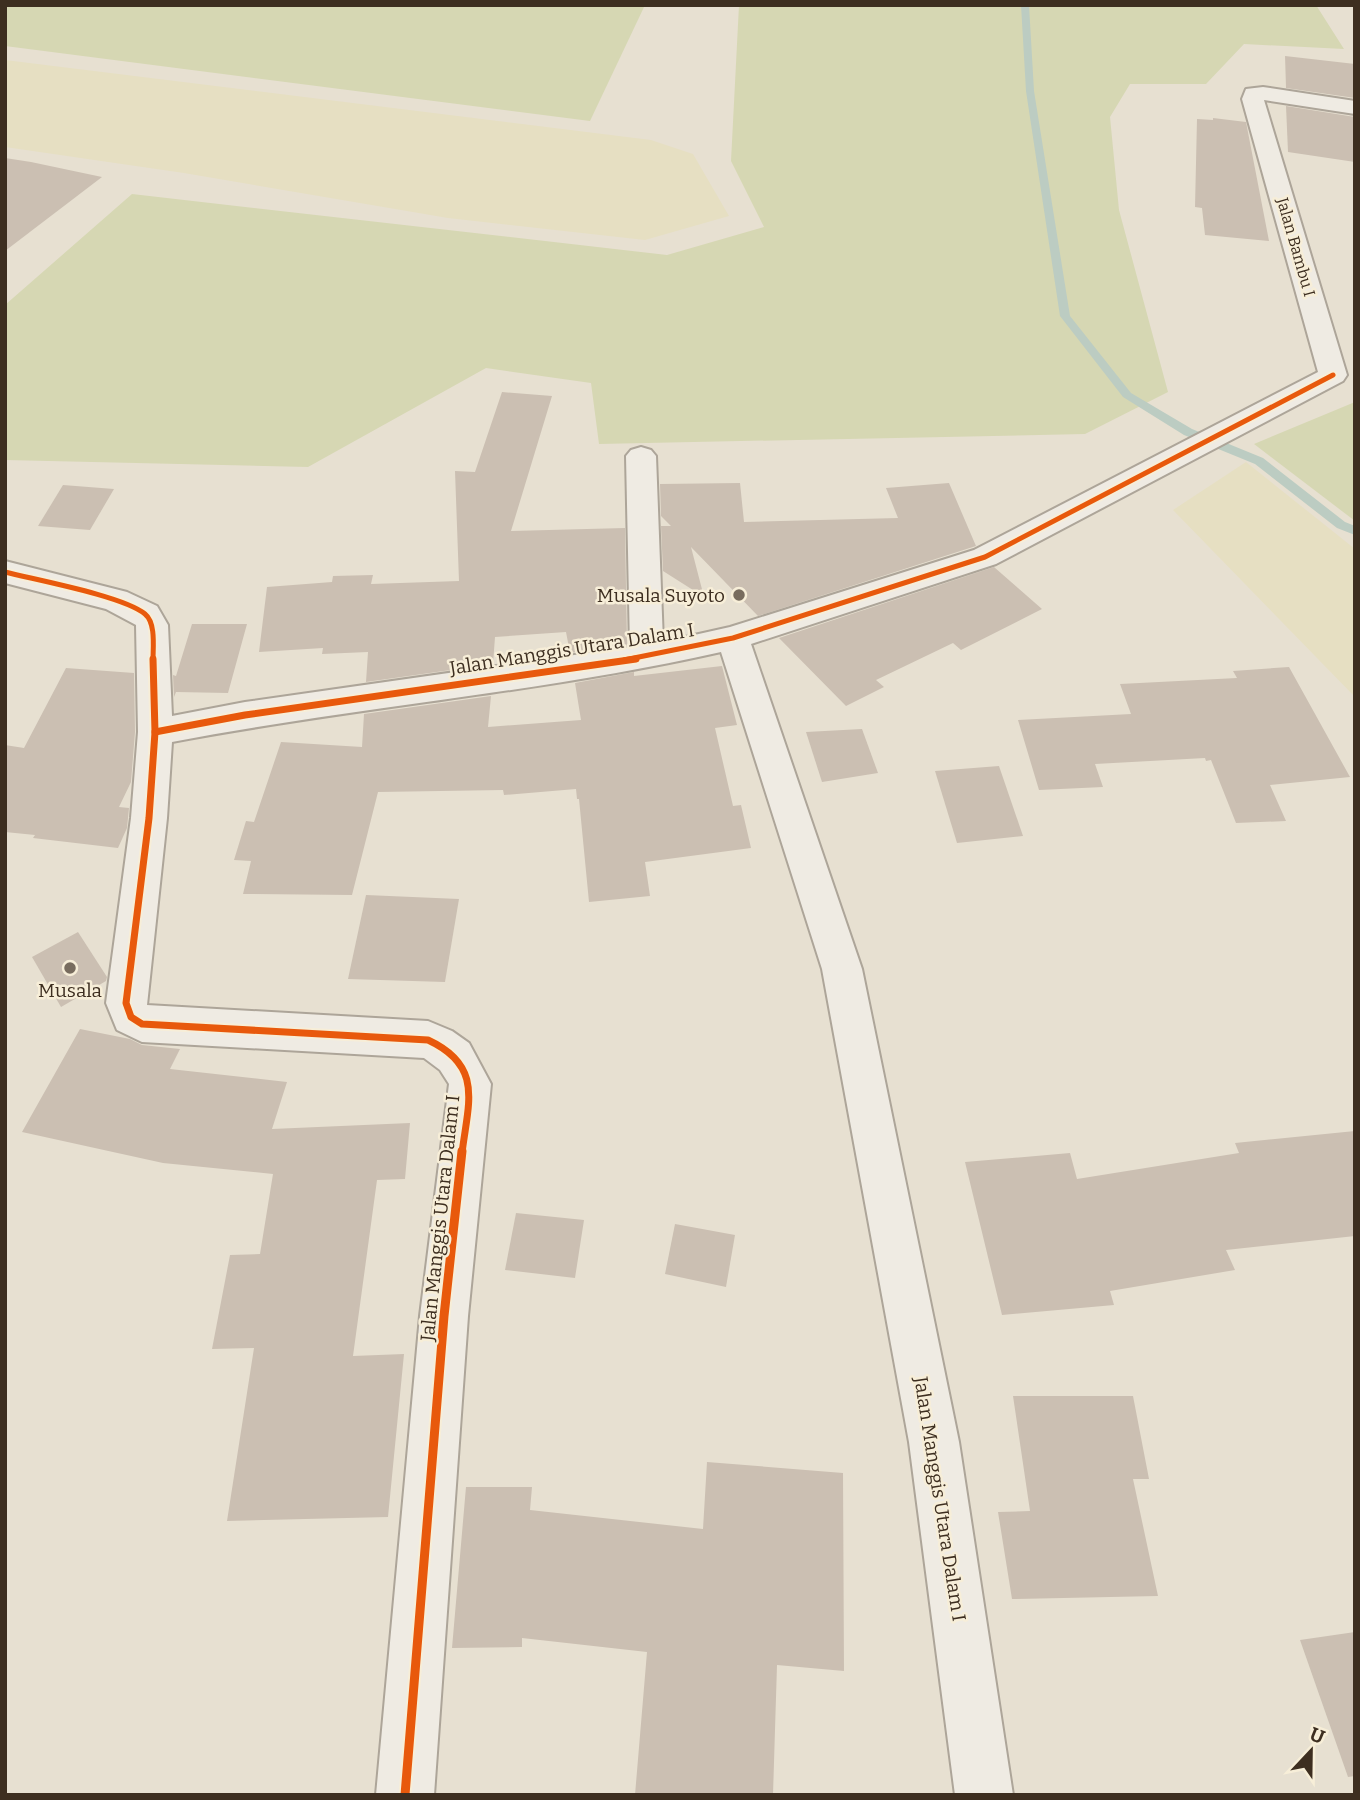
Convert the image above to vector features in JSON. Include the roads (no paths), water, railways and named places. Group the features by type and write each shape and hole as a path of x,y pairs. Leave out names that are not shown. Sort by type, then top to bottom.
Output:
{"street":[{"name":"Jalan Bambu I","path":"1344,376 1252,99 1254,94 1262,93 1355,108"},
{"name":"Jalan Manggis Utara Dalam I","path":"155,732 258,713 647,657 733,638 985,557 1191,450 1344,376"},
{"path":"641,456 647,657"},
{"name":"Jalan Manggis Utara Dalam I","path":"5,572 116,600 146,614 152,625 155,732 149,818 127,1003 131,1017 142,1024 428,1041 449,1049 462,1064 470,1084 444,1317 405,1795"},
{"name":"Jalan Manggis Utara Dalam I","path":"733,638 842,970 934,1442 984,1795"}],"waterway":[{"path":"1025,5 1030,91 1065,316 1127,395 1188,432 1259,461 1341,525 1355,531"}],"place":[{"name":"Musala Suyoto","path":"739,595"},
{"name":"Musala","path":"70,968"}]}
